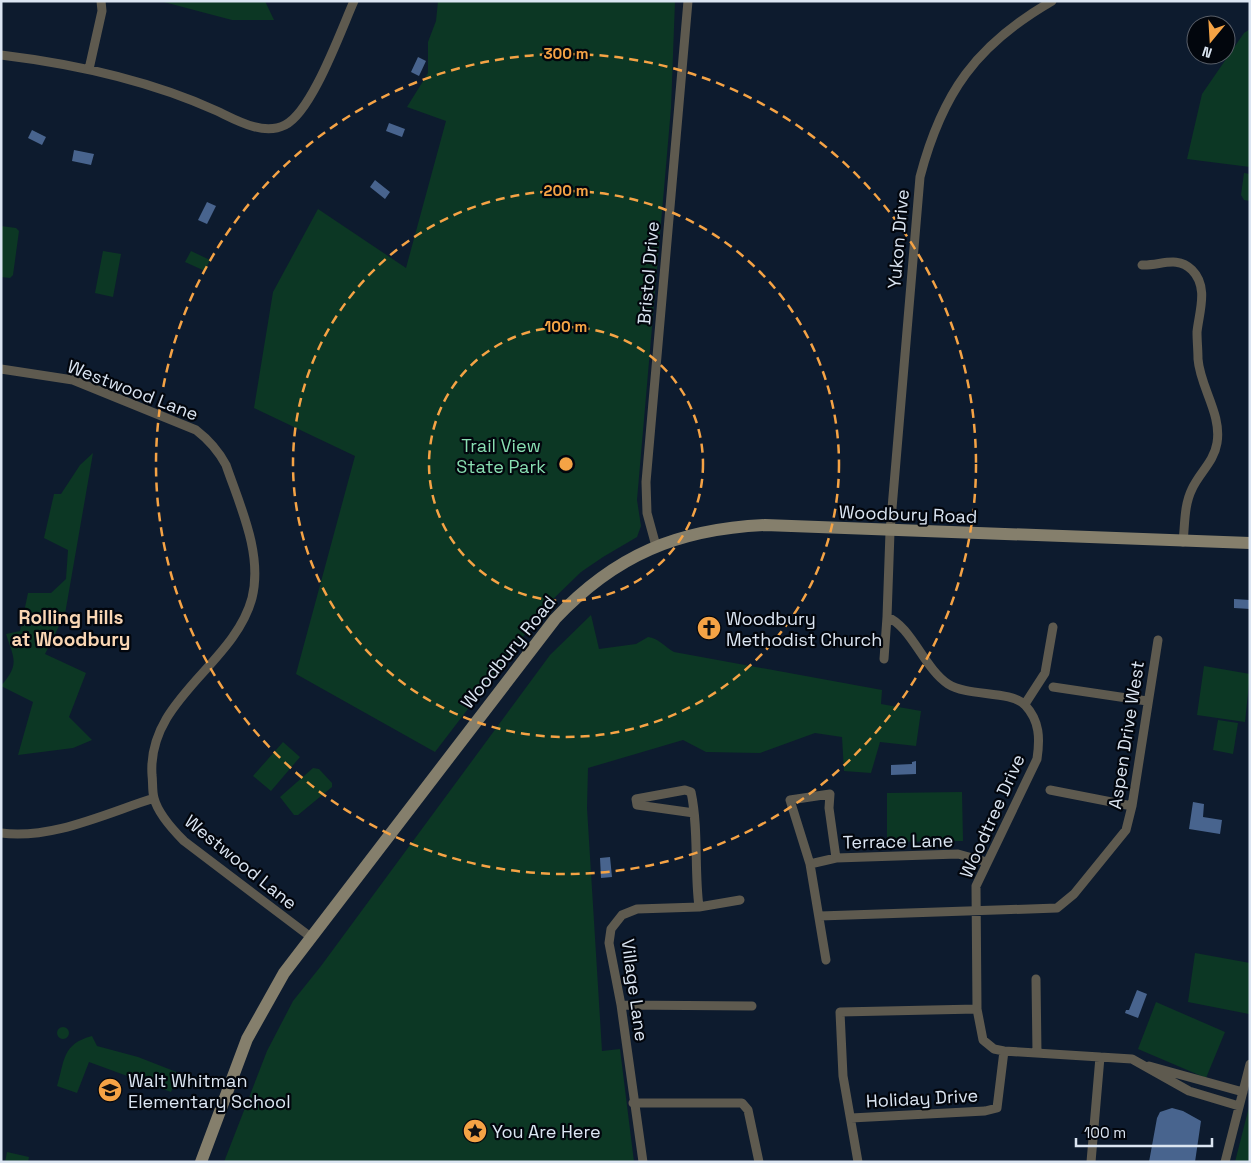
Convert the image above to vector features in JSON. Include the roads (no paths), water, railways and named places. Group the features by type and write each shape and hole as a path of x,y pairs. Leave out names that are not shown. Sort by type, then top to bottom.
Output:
{"main road":[{"name":"Woodbury Road","path":"201,1162 256,1021 284,973 555,619 574,599 606,573 656,546 691,534 733,527 774,526 890,532 1250,543"}],"street":[{"path":"89,69 102,11 101,1"},
{"path":"1,55 89,69 167,91 244,123 270,130 284,126 296,118 308,101 354,1"},
{"name":"Bristol Drive","path":"656,546 646,513 646,482 688,1"},
{"name":"Yukon Drive","path":"890,532 920,177 930,140 956,86 974,62 1008,29 1052,1"},
{"path":"1142,265 1156,266 1170,261 1178,262 1193,271 1202,287 1197,333 1198,362 1216,418 1218,435 1212,461 1192,489 1186,505 1183,542"},
{"name":"Westwood Lane","path":"1,369 73,380 196,430 210,441 226,465 253,551 255,575 252,597 247,612 236,632 162,725 151,762 154,798 171,827 184,841 312,938"},
{"path":"884,658 890,532"},
{"path":"887,617 894,620 900,626 920,654 947,683 960,690 1004,696 1025,704 1045,672 1053,627"},
{"name":"Aspen Drive West","path":"820,916 1057,908 1074,894 1126,830 1132,806 1158,640"},
{"path":"1053,687 1147,701"},
{"name":"Woodtree Drive","path":"1025,704 1036,722 1040,739 1037,759 976,886 977,1009 983,1040 994,1049 1004,1051 1132,1059 1243,1092"},
{"path":"694,813 637,805 636,799 685,790 691,792 694,813 699,906"},
{"path":"1050,790 1132,806"},
{"path":"826,960 810,864 790,800 830,794 829,808 836,858"},
{"path":"1,833 18,836 51,831 154,798"},
{"name":"Terrace Lane","path":"810,864 836,858 958,854 987,862"},
{"name":"Village Lane","path":"643,1162 633,1103 621,1005 609,943 611,929 622,915 636,909 699,906 740,900"},
{"path":"1036,979 1037,1053"},
{"path":"621,1005 752,1006"},
{"path":"858,1162 843,1076 840,1012 977,1009"},
{"name":"Holiday Drive","path":"851,1118 985,1111 997,1108 1004,1051"},
{"path":"1091,1162 1100,1056"},
{"name":"Woodtree Drive","path":"1144,1064 1172,1083 1189,1091 1239,1106"},
{"path":"1225,1162 1250,1064"},
{"path":"633,1103 742,1103 746,1105 759,1162"}],"water":[{"path":"418,57 426,61 419,76 411,72"},
{"path":"389,123 405,129 402,137 386,131"},
{"path":"32,130 46,137 42,145 28,138"},
{"path":"74,150 94,154 91,165 72,161"},
{"path":"375,180 390,192 385,199 370,187"},
{"path":"207,202 216,206 207,224 198,220"},
{"path":"1234,599 1250,600 1250,609 1234,608"},
{"path":"916,761 916,774 891,775 891,765 912,764 912,762"},
{"path":"1193,802 1204,804 1203,817 1222,820 1220,834 1189,829"},
{"path":"610,857 612,877 601,878 600,858"},
{"path":"1137,990 1147,994 1138,1018 1125,1013 1126,1010 1129,1010"},
{"path":"1172,1108 1183,1111 1201,1121 1195,1162 1149,1162 1157,1118 1160,1112"}],"place":[{"name":"Woodbury Methodist Church","path":"709,628"},
{"name":"Walt Whitman Elementary School","path":"110,1090"},
{"name":"You Are Here","path":"475,1131"}],"district":[{"name":"Rolling Hills at Woodbury","path":"71,628"}],"park label":[{"name":"Trail View State Park","path":"501,455"}]}
